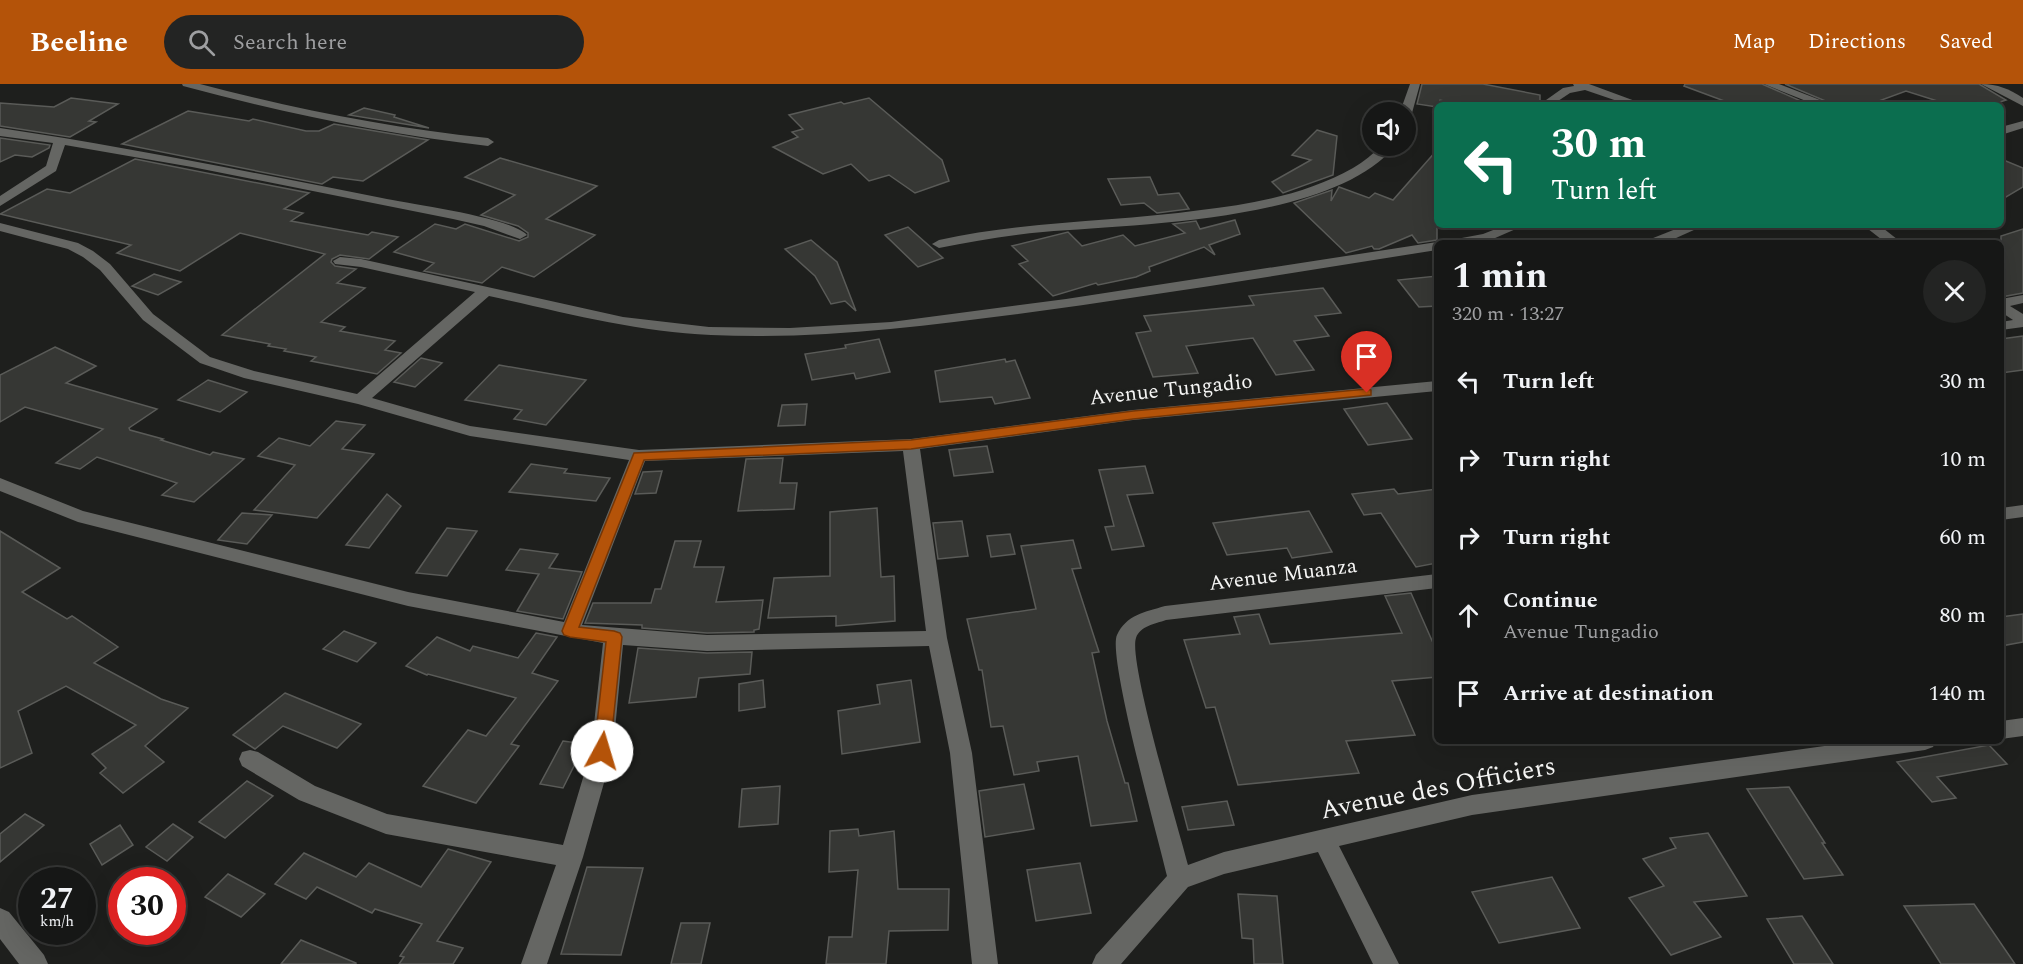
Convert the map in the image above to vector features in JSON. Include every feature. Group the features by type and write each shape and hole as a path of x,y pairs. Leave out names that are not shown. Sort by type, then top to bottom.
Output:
{"street":[{"path":"187,84 320,117 431,136 488,142"},
{"path":"1409,102 1415,84"},
{"path":"1769,84 1819,102"},
{"path":"1986,84 2006,92 2023,103"},
{"path":"1549,102 1558,94 1582,86 1631,102"},
{"path":"0,132 348,194 467,219 520,235"},
{"path":"0,202 52,168 60,141"},
{"path":"939,244 1011,231 1198,216 1246,207 1322,187 1356,173 1380,156"},
{"name":"Avenue Tungadio","path":"0,227 73,246 88,254 105,267 148,317 205,360 250,375 360,400 470,431 639,456 911,445 1133,415 1434,386"},
{"path":"1474,240 1486,238 1511,228"},
{"path":"1660,240 1690,228"},
{"path":"1874,228 1891,240"},
{"path":"340,261 361,263 623,321 709,331 790,332 891,326 1066,303 1434,246"},
{"path":"360,400 484,292"},
{"path":"2004,304 2023,299"},
{"path":"2004,307 2023,322"},
{"path":"2004,325 2023,322"},
{"path":"911,445 937,638 961,753 986,964"},
{"path":"570,631 639,456"},
{"path":"0,484 78,516 408,599 570,631 614,637 707,643 937,638"},
{"path":"2004,514 2023,511"},
{"name":"Avenue Muanza","path":"1180,879 1128,675 1125,638 1135,623 1165,613 1434,581"},
{"path":"534,964 571,856 602,751 614,637"},
{"path":"2004,730 2023,727"},
{"name":"Avenue des Officiers","path":"1180,879 1224,862 1472,805 1904,744"},
{"path":"250,759 307,793 386,824 571,856"},
{"path":"1324,840 1386,964"},
{"path":"1105,964 1180,879"},
{"path":"0,920 35,964"}],"building":[{"path":"1422,84 1483,84 1540,95 1540,102 1449,102 1440,100 1434,102 1434,107 1417,104"},
{"path":"1685,84 1762,84 1803,102 1727,102 1684,86"},
{"path":"1785,84 1979,84 2006,100 2000,102 1941,102 1906,91 1876,102 1828,102"},
{"path":"71,98 118,104 89,121 96,122 70,137 0,126 0,103 54,107"},
{"path":"869,98 942,160 949,181 915,193 889,175 869,181 851,164 823,174 773,147 798,137 792,132 803,129 789,115 841,102 844,104"},
{"path":"364,108 395,115 394,117 429,128 349,115"},
{"path":"188,111 249,121 253,119 306,131 319,131 334,124 428,140 363,181 333,177 322,184 122,144"},
{"path":"1317,130 1337,136 1333,175 1283,193 1272,182 1311,160 1292,155"},
{"path":"0,138 50,145 49,148 32,157 15,155 0,162"},
{"path":"1434,153 1434,228 1437,228 1437,240 1418,243 1412,235 1379,249 1374,249 1372,246 1346,253 1294,203 1332,190 1331,201 1339,187 1369,198 1375,193 1393,200"},
{"path":"500,158 597,186 546,219 595,235 534,277 502,267 482,283 424,271 434,263 394,252 435,224 456,229 465,224 519,241 528,237 528,233 518,226 481,215 515,195 465,177"},
{"path":"135,159 309,193 284,209 303,213 291,221 368,235 372,232 398,237 369,259 340,255 332,259 331,262 335,266 356,269 337,283 365,288 321,322 345,327 340,331 395,341 385,350 401,353 377,374 311,361 316,357 284,351 286,349 268,346 270,344 222,335 325,254 240,233 180,271 117,253 131,245 0,214 47,189 70,193"},
{"path":"2004,160 2023,168 2023,187 2004,198"},
{"path":"1150,177 1158,195 1179,193 1189,209 1157,213 1144,203 1121,205 1108,179"},
{"path":"1235,220 1240,234 1209,245 1215,255 1204,247 1149,267 1150,271 1136,277 1098,285 1096,283 1053,296 1019,264 1028,261 1012,246 1068,232 1082,246 1123,235 1135,246 1185,233 1173,224 1196,221 1200,229"},
{"path":"908,227 943,258 918,267 885,235"},
{"path":"2023,229 2023,293 2004,296 2004,240 2001,240 2001,236"},
{"path":"811,240 837,262 856,311 845,301 831,304 815,276 785,249"},
{"path":"154,274 181,282 158,295 132,286"},
{"path":"1434,276 1434,306 1419,307 1398,280"},
{"path":"1323,288 1341,313 1315,316 1329,336 1294,341 1314,370 1276,375 1253,338 1186,346 1198,373 1153,377 1136,333 1151,331 1144,316 1254,305 1249,296"},
{"path":"2023,336 2023,370 2004,373 2004,339"},
{"path":"879,339 890,372 856,379 854,373 812,380 805,354 846,348 845,345"},
{"path":"55,347 96,366 66,383 157,409 129,428 130,430 210,455 213,452 244,459 194,502 162,495 177,483 97,457 80,469 56,463 103,429 25,407 0,422 0,375"},
{"path":"421,358 442,363 415,387 394,382"},
{"path":"1005,359 1006,362 1015,360 1030,398 995,404 992,397 940,402 935,371"},
{"path":"499,365 586,380 546,425 514,419 522,410 465,400"},
{"path":"208,380 247,392 220,412 178,400"},
{"path":"1387,403 1412,439 1368,445 1344,409"},
{"path":"807,404 805,425 778,426 782,405"},
{"path":"336,421 365,425 342,449 374,454 317,518 254,510 295,465 258,456 279,438 310,446"},
{"path":"987,446 993,472 954,476 949,450"},
{"path":"783,458 780,483 797,483 794,509 738,511 746,459"},
{"path":"531,464 567,469 564,473 610,478 596,501 509,492"},
{"path":"1145,466 1153,493 1127,495 1144,546 1112,550 1105,527 1114,526 1099,470"},
{"path":"662,471 656,493 635,494 643,472"},
{"path":"1394,489 1398,494 1434,489 1434,564 1416,567 1381,513 1364,515 1352,494"},
{"path":"387,494 401,506 369,548 346,545"},
{"path":"877,508 881,577 894,576 895,621 836,626 836,616 768,618 774,578 830,576 830,512"},
{"path":"1309,511 1332,552 1292,558 1287,548 1227,555 1213,523"},
{"path":"242,513 272,515 247,544 218,540"},
{"path":"962,521 968,556 938,559 933,523"},
{"path":"447,528 477,531 447,576 416,573"},
{"path":"0,531 60,568 22,592 67,619 72,616 118,647 94,663 161,699 188,708 145,746 164,762 123,793 100,773 106,768 92,754 136,725 66,686 18,711 32,753 0,768"},
{"path":"1010,534 1015,554 991,557 987,536"},
{"path":"1073,540 1081,568 1072,569 1099,652 1092,653 1107,721 1125,783 1128,783 1137,821 1091,826 1078,756 1037,762 1039,771 1014,775 1003,726 991,727 982,670 979,670 967,619 1036,609 1021,546"},
{"path":"675,541 701,541 694,567 724,567 716,602 763,600 759,629 754,632 707,633 642,628 642,625 585,623 593,603 651,603 655,589 661,589"},
{"path":"520,549 558,554 549,568 582,572 563,619 517,611 539,574 506,570"},
{"path":"1411,593 1434,645 1434,677 1392,681 1415,735 1346,741 1359,773 1238,785 1215,707 1206,708 1184,640 1240,634 1234,617 1259,614 1270,644 1402,633 1385,596"},
{"path":"2023,614 2023,642 2004,645 2004,617"},
{"path":"344,631 376,643 357,662 323,649"},
{"path":"536,633 557,637 532,673 558,681 511,744 519,746 476,803 423,786 468,730 486,736 516,698 427,675 406,666 437,637 470,651 473,646 518,658"},
{"path":"638,648 707,653 752,652 750,674 699,678 696,697 629,703"},
{"path":"763,680 765,707 739,711 739,684"},
{"path":"911,680 920,742 842,754 838,711 880,704 877,685"},
{"path":"285,693 361,724 337,748 283,726 255,749 233,735"},
{"path":"563,741 585,744 563,788 540,784"},
{"path":"1989,745 2007,764 1937,777 1956,798 1932,802 1897,762"},
{"path":"247,781 273,796 225,838 199,822"},
{"path":"1024,784 1034,829 985,837 979,791"},
{"path":"780,786 778,824 739,827 742,789"},
{"path":"1789,787 1843,875 1804,879 1747,789"},
{"path":"1227,801 1234,825 1188,830 1182,807"},
{"path":"25,814 44,825 0,862 0,834"},
{"path":"173,824 193,837 167,861 146,847"},
{"path":"120,825 133,845 102,865 90,844"},
{"path":"858,829 859,836 894,831 898,889 949,889 948,930 889,931 886,964 826,964 829,937 852,937 858,870 829,872 830,831"},
{"path":"1708,833 1747,896 1694,902 1721,937 1671,955 1629,898 1664,886 1643,859 1676,848 1670,838"},
{"path":"448,849 491,862 437,941 463,948 453,964 399,964 404,957 400,956 422,924 375,909 372,913 317,887 306,899 275,884 304,853 356,877 369,863 421,887"},
{"path":"1080,863 1091,913 1036,921 1027,870"},
{"path":"587,867 643,868 621,955 561,954"},
{"path":"228,874 265,894 241,917 205,897"},
{"path":"1552,877 1580,928 1499,943 1472,892"},
{"path":"1238,894 1277,896 1283,964 1254,964 1253,939 1242,938"},
{"path":"1974,904 2015,964 1941,964 1904,906"},
{"path":"1802,916 1833,964 1794,964 1767,919"},
{"path":"681,923 710,923 701,964 671,964"},
{"path":"301,940 356,963 356,964 281,964"}],"route":[{"path":"602,751 614,637 570,631 639,456 911,445 1133,415 1367,393"}]}
